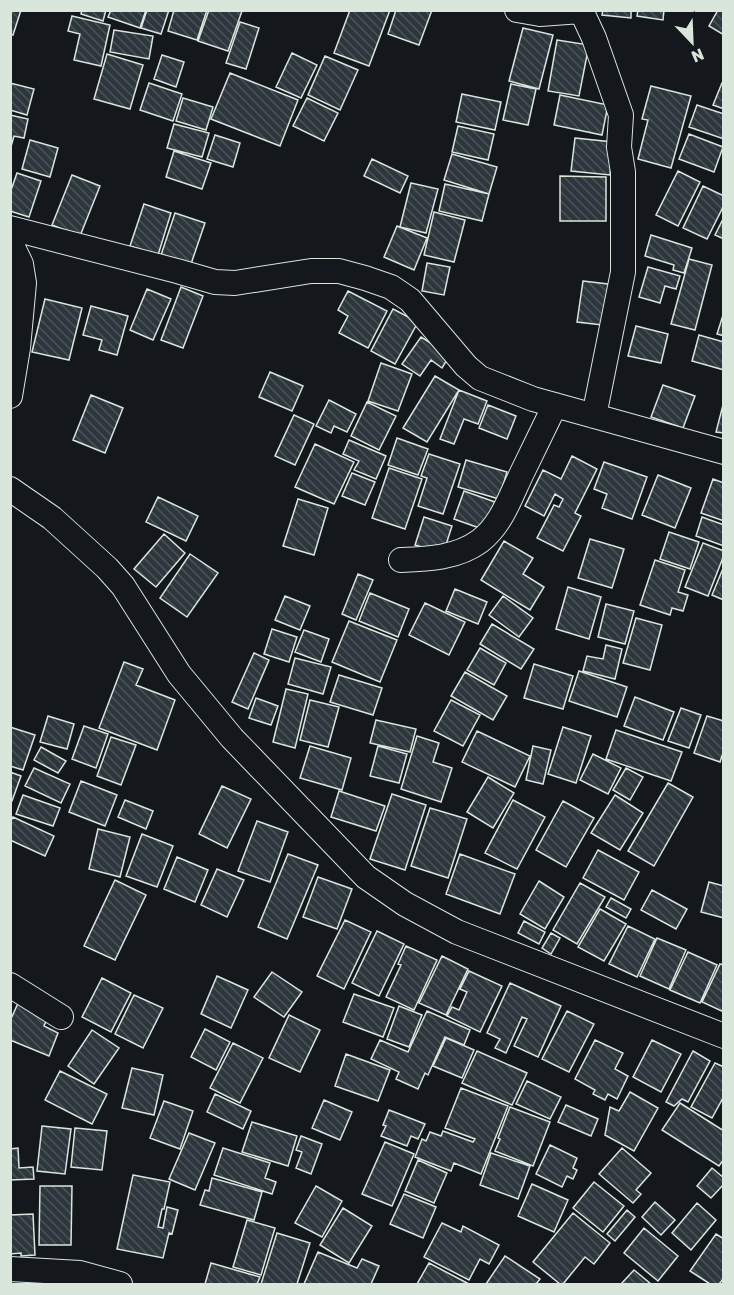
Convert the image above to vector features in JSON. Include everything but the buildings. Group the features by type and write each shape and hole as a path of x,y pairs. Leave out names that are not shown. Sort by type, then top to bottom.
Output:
{"street":[{"path":"517,10 540,14 581,11 594,38 621,115 619,147 623,172 623,272 594,416"},
{"path":"10,228 177,270 215,282 235,283 311,271 339,271 365,278 391,287 410,300 466,366 480,378 533,399 723,452"},
{"path":"10,241 21,264 24,283 18,348 10,396"},
{"path":"401,560 433,559 459,552 479,542 493,528 505,509 555,405"},
{"path":"10,489 52,518 107,568 123,586 179,674 232,738 366,877 405,904 457,932 723,1036"},
{"path":"10,985 61,1017"},
{"path":"10,1269 80,1273 120,1284"}]}
